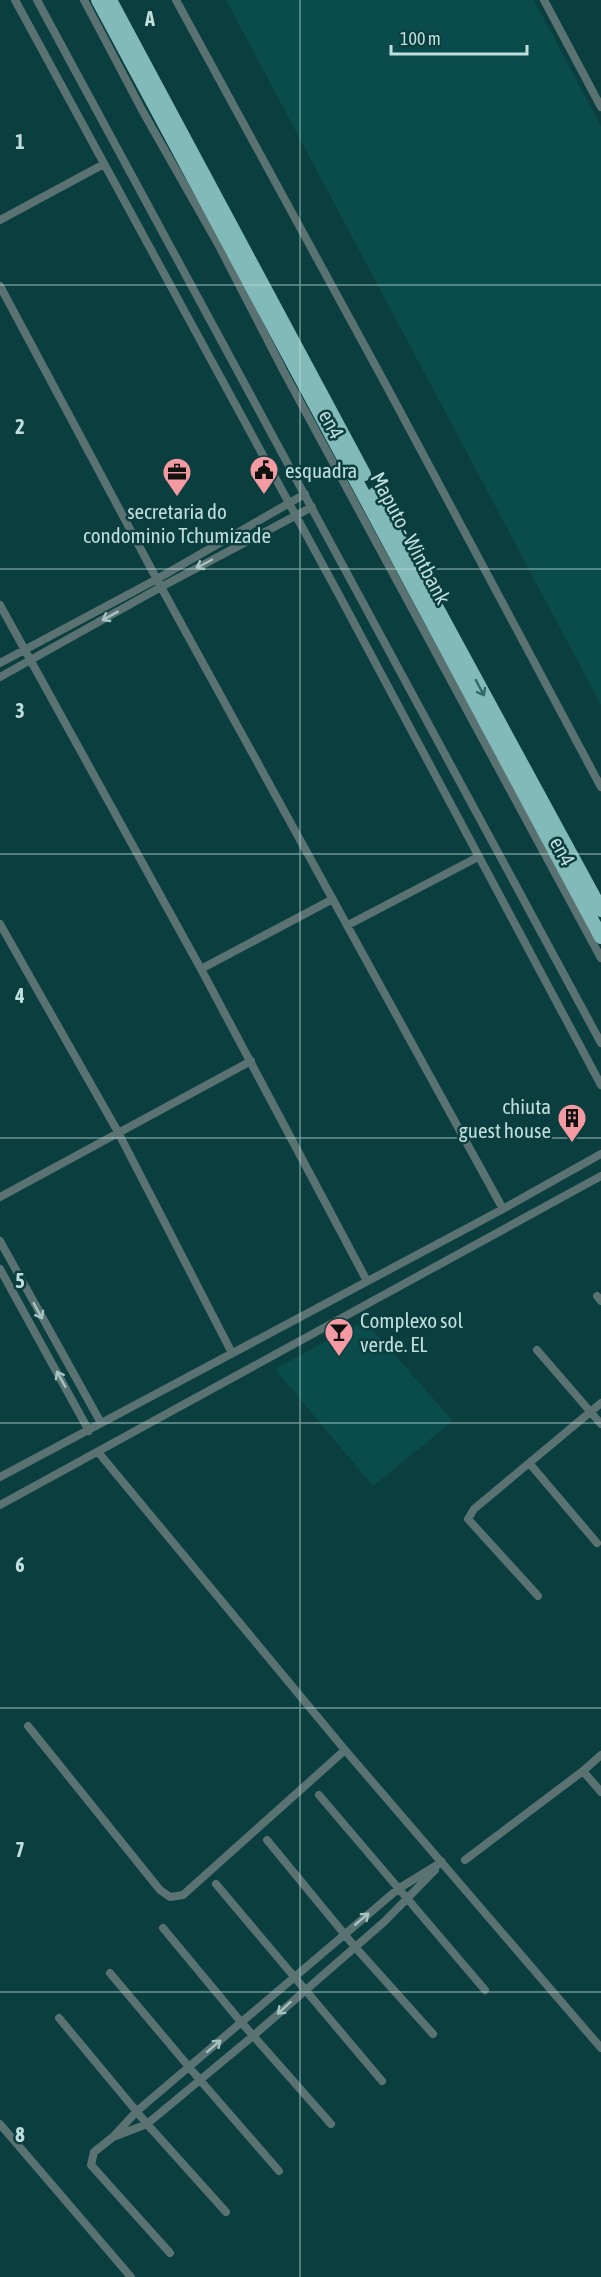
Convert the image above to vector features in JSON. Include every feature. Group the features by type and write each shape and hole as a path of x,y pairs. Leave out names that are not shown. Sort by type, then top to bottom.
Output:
{"highway":[{"name":"Maputo - Wintbank","path":"98,0 601,937"},
{"name":"Maputo - Wintbank","path":"110,0 601,910"}],"street":[{"path":"15,0 289,502 601,1085"},
{"path":"37,0 601,1043"},
{"name":"en4","path":"84,0 142,110 218,244 310,422 601,958"},
{"path":"176,0 386,385 601,787"},
{"path":"544,0 601,107"},
{"path":"0,220 104,164"},
{"path":"0,286 161,587 502,1209"},
{"path":"0,663 157,579 305,494"},
{"path":"0,677 161,587 312,507"},
{"path":"0,604 201,969 367,1281"},
{"path":"348,925 478,857"},
{"path":"201,969 333,899"},
{"path":"0,924 118,1132 232,1353"},
{"path":"0,1197 250,1061"},
{"path":"0,1477 601,1154"},
{"path":"0,1504 601,1176"},
{"path":"0,1241 101,1423"},
{"path":"0,1269 89,1431"},
{"path":"537,1350 601,1424"},
{"path":"538,1596 468,1519 474,1509 601,1403"},
{"path":"98,1452 345,1750 601,2048"},
{"path":"530,1464 597,1543"},
{"path":"28,1726 160,1890 170,1897 183,1894 345,1750"},
{"path":"465,1860 601,1755"},
{"path":"583,1771 601,1792"},
{"path":"319,1795 485,1990"},
{"path":"267,1840 355,1947 433,2034"},
{"path":"170,2253 91,2165 94,2152 113,2137 137,2111 398,1889 442,1862"},
{"path":"113,2137 147,2124 253,2036 407,1900 442,1862"},
{"path":"216,1884 382,2081"},
{"path":"163,1928 241,2022 331,2124"},
{"path":"110,1973 279,2171"},
{"path":"59,2018 147,2124 226,2212"},
{"path":"0,2124 132,2277"}],"shaded area":[{"path":"226,0 534,0 601,126 601,705"},
{"path":"364,1320 453,1421 373,1486 275,1369"}],"place":[{"name":"esquadra","path":"264,496"},
{"name":"secretaria do condominio Tchumizade","path":"177,498"},
{"name":"chiuta guest house","path":"572,1144"},
{"name":"Complexo sol verde. EL","path":"339,1358"}]}
